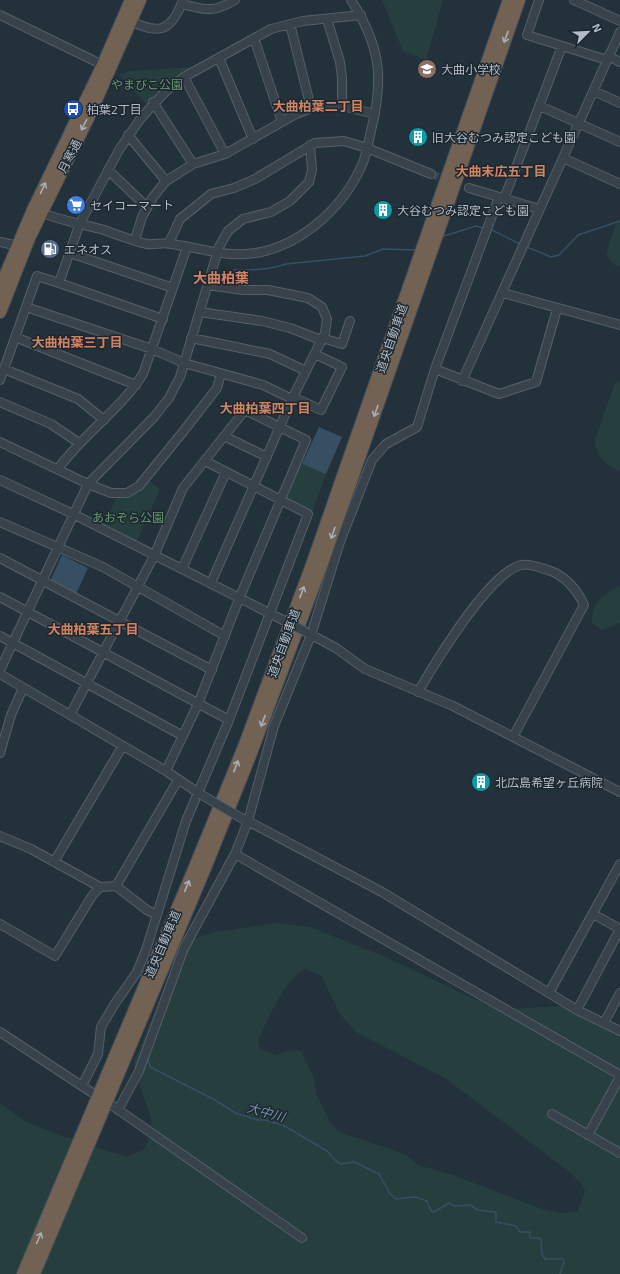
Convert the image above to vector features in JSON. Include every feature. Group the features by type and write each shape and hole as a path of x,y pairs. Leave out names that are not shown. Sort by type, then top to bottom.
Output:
{"highway":[{"name":"月寒通","path":"128,20 131,0"},
{"name":"月寒通","path":"0,288 107,67 128,20 140,0"},
{"name":"道央自動車道","path":"23,1274 195,867 251,727 312,565 509,0"},
{"name":"道央自動車道","path":"34,1274 205,868 252,752 323,561 519,0"},
{"name":"月寒通","path":"0,312 21,247"}],"street":[{"path":"128,20 156,30 170,24 178,14 183,2 200,9 220,9 235,0"},
{"path":"37,211 148,244 169,243 218,253 245,254 268,251 312,228 333,209 349,189 362,166 379,92 377,58 372,38 361,15 351,0"},
{"path":"539,0 527,35 620,62"},
{"path":"574,0 620,21"},
{"path":"0,15 107,67"},
{"path":"59,283 80,224 108,170 128,135 153,102 184,77 271,29 290,24 361,15"},
{"path":"327,19 340,62 342,78 342,106"},
{"path":"290,24 311,108"},
{"path":"462,381 620,32"},
{"path":"254,38 282,122"},
{"path":"118,1110 139,1071 184,948 236,854 274,726 310,634 340,542 372,460 386,444 417,428 435,368 540,106 562,46"},
{"path":"219,58 253,139"},
{"path":"184,77 225,154"},
{"path":"594,91 620,103"},
{"path":"153,102 193,164"},
{"path":"135,240 147,207 166,181 193,164 225,154 282,122 311,108 342,106 375,114"},
{"path":"540,106 620,142"},
{"path":"128,135 166,181"},
{"path":"169,243 180,219 211,194 234,188 255,179 310,145 329,140 344,141 367,148 431,174"},
{"path":"0,670 13,644 26,612 88,484 158,412 169,398 180,377 218,253 228,231 243,219 272,212 290,201 308,182 312,170 310,145"},
{"path":"563,158 620,184"},
{"path":"108,170 147,207"},
{"path":"469,188 539,209"},
{"path":"0,242 21,247"},
{"path":"58,469 79,443 104,420 136,385 143,374 187,246"},
{"path":"70,253 173,288"},
{"path":"0,380 37,276 163,319"},
{"path":"208,285 244,290 268,290 308,298 322,307 327,319 322,339 293,398 211,583"},
{"path":"503,293 620,325"},
{"path":"26,307 152,349 184,363 263,385 320,410 342,367 315,354"},
{"path":"435,368 462,381 499,394 536,382 557,309"},
{"path":"200,312 262,321 342,344 350,320"},
{"path":"15,337 136,385"},
{"path":"191,338 270,354 306,371"},
{"path":"4,369 78,399 104,420"},
{"path":"0,442 88,484 111,493 127,493 139,486 217,388 221,374"},
{"path":"0,402 51,424 79,443"},
{"path":"70,715 154,556 183,488 246,410 306,440 239,599 198,704 166,771"},
{"path":"224,436 267,457"},
{"path":"82,1086 98,1054 101,1027 137,972 146,950 186,821 199,793 272,615 308,514 205,461"},
{"path":"182,569 226,472"},
{"path":"0,480 73,514 310,634 336,648 365,669 453,706 620,792"},
{"path":"0,522 58,546 103,567 225,636"},
{"path":"0,558 212,670"},
{"path":"418,692 448,641 497,581 521,565 530,565 553,572 575,588 584,605 513,737"},
{"path":"0,597 229,720"},
{"path":"0,636 87,682 183,736"},
{"path":"0,674 122,747 166,771 199,793 246,820 382,892 577,1010 620,1031"},
{"path":"0,753 11,715 23,688"},
{"path":"54,862 122,747"},
{"path":"116,886 178,780"},
{"path":"0,836 31,849 100,887 116,886 147,910 156,915"},
{"path":"236,854 620,1076 588,1135"},
{"path":"549,992 620,864"},
{"path":"0,924 55,956 92,896 100,887"},
{"path":"577,1010 620,929 593,914"},
{"path":"604,1023 620,994"},
{"path":"0,1032 91,1092"},
{"path":"110,1104 302,1238"},
{"path":"552,1114 620,1153"}],"green space":[{"path":"382,0 443,0 426,60 403,51"},
{"name":"やまびこ公園","path":"191,67 193,69 157,95 147,105 119,76 121,73 131,71"},
{"path":"620,220 620,266 614,265 606,254 616,224"},
{"path":"620,381 620,471 610,466 603,460 597,451 595,440 615,383"},
{"path":"297,462 326,474 312,514 308,514 281,499"},
{"name":"あおぞら公園","path":"146,478 160,489 135,546 102,529 119,493"},
{"path":"620,586 620,623 602,630 592,623 592,616 596,605 608,592"},
{"path":"276,923 310,927 388,958 472,998 501,1009 566,1006 620,1034 620,1274 0,1274 0,1103 26,1122 61,1136 127,1157 145,1149 151,1134 151,1119 133,1064 177,960 190,939 216,932","holes":["305,969 321,975 339,1013 356,1032 445,1078 567,1170 581,1183 585,1191 578,1211 564,1213 542,1209 453,1175 418,1165 405,1154 339,1132 330,1122 317,1096 314,1077 301,1051 290,1050 276,1055 260,1049 258,1041 278,1000 298,973"]}],"water":[{"path":"319,427 342,437 326,474 302,464"},
{"path":"62,555 88,568 76,594 50,581"}],"waterway":[{"path":"527,247 551,257 559,255 578,235 620,221"},
{"path":"442,239 444,236 476,226 483,228"},
{"path":"492,230 520,244"},
{"path":"234,270 260,269 286,264 365,256 383,249 417,250"},
{"name":"大中川","path":"221,889 236,861"},
{"name":"大中川","path":"184,958 200,927"},
{"name":"大中川","path":"152,1046 148,1059 150,1067 215,1100 235,1113 258,1120 265,1120 283,1125 327,1151 336,1161 341,1164 354,1162 379,1174 390,1194 396,1199 415,1197 427,1201 431,1211 434,1212 449,1203 454,1206 470,1205 478,1210 496,1212 496,1222 516,1226 520,1232 530,1232 530,1238 539,1238 541,1240 542,1254 545,1259 563,1259 564,1262 560,1274"}],"tunnel":[{"path":"431,174 469,188"}],"place":[{"name":"大曲小学校","path":"427,69"},
{"name":"柏葉2丁目","path":"73,109"},
{"name":"旧大谷むつみ認定こども園","path":"418,137"},
{"name":"セイコーマート","path":"76,205"},
{"name":"大谷むつみ認定こども園","path":"383,210"},
{"name":"エネオス","path":"50,249"},
{"name":"北広島希望ヶ丘病院","path":"481,782"}],"district":[{"name":"大曲柏葉二丁目","path":"318,106"},
{"name":"大曲末広五丁目","path":"501,171"},
{"name":"大曲柏葉","path":"221,277"},
{"name":"大曲柏葉三丁目","path":"77,342"},
{"name":"大曲柏葉四丁目","path":"265,408"},
{"name":"大曲柏葉五丁目","path":"93,629"}]}
